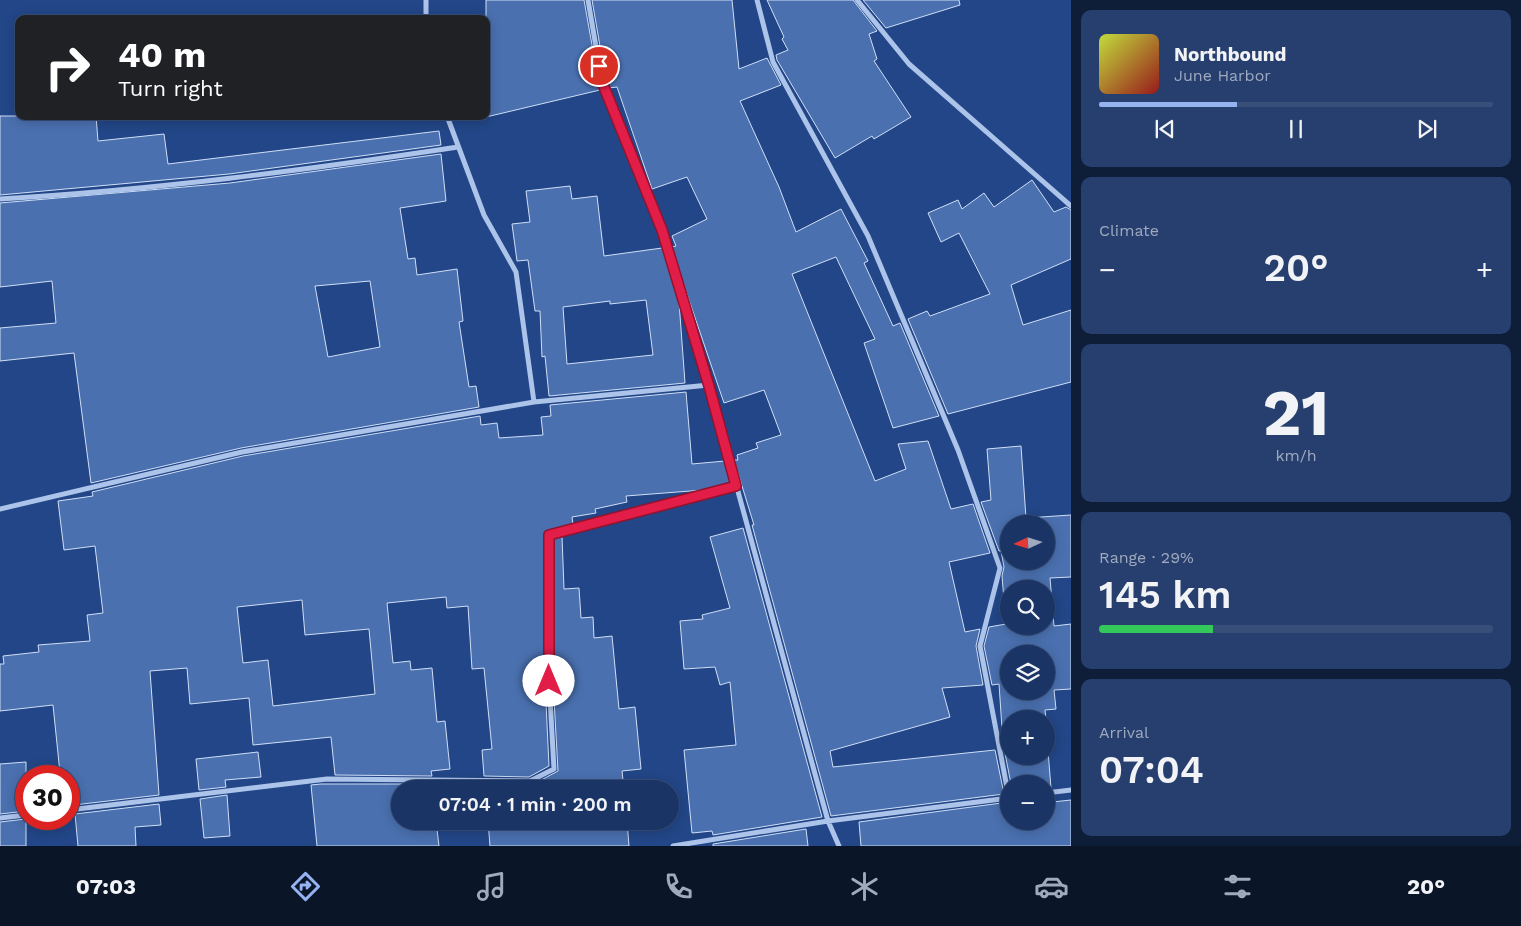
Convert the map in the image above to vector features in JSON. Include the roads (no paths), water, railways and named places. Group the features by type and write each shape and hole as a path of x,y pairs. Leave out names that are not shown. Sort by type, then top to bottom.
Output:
{"street":[{"path":"426,0 426,15"},
{"path":"588,0 602,82 662,230 709,386 828,821 839,846"},
{"path":"757,0 772,62 868,236 958,450 1000,568 980,646 1005,775"},
{"path":"858,0 908,64 1071,206"},
{"path":"448,120 484,215 516,272 534,402"},
{"path":"0,199 96,194 280,174 458,147"},
{"path":"0,509 242,452 534,402 709,386"},
{"path":"80,809 327,778 530,781 554,769 549,681 549,535 736,486"},
{"path":"1055,792 1071,790"},
{"path":"673,846 828,821 1000,799"},
{"path":"0,818 15,816"}]}
